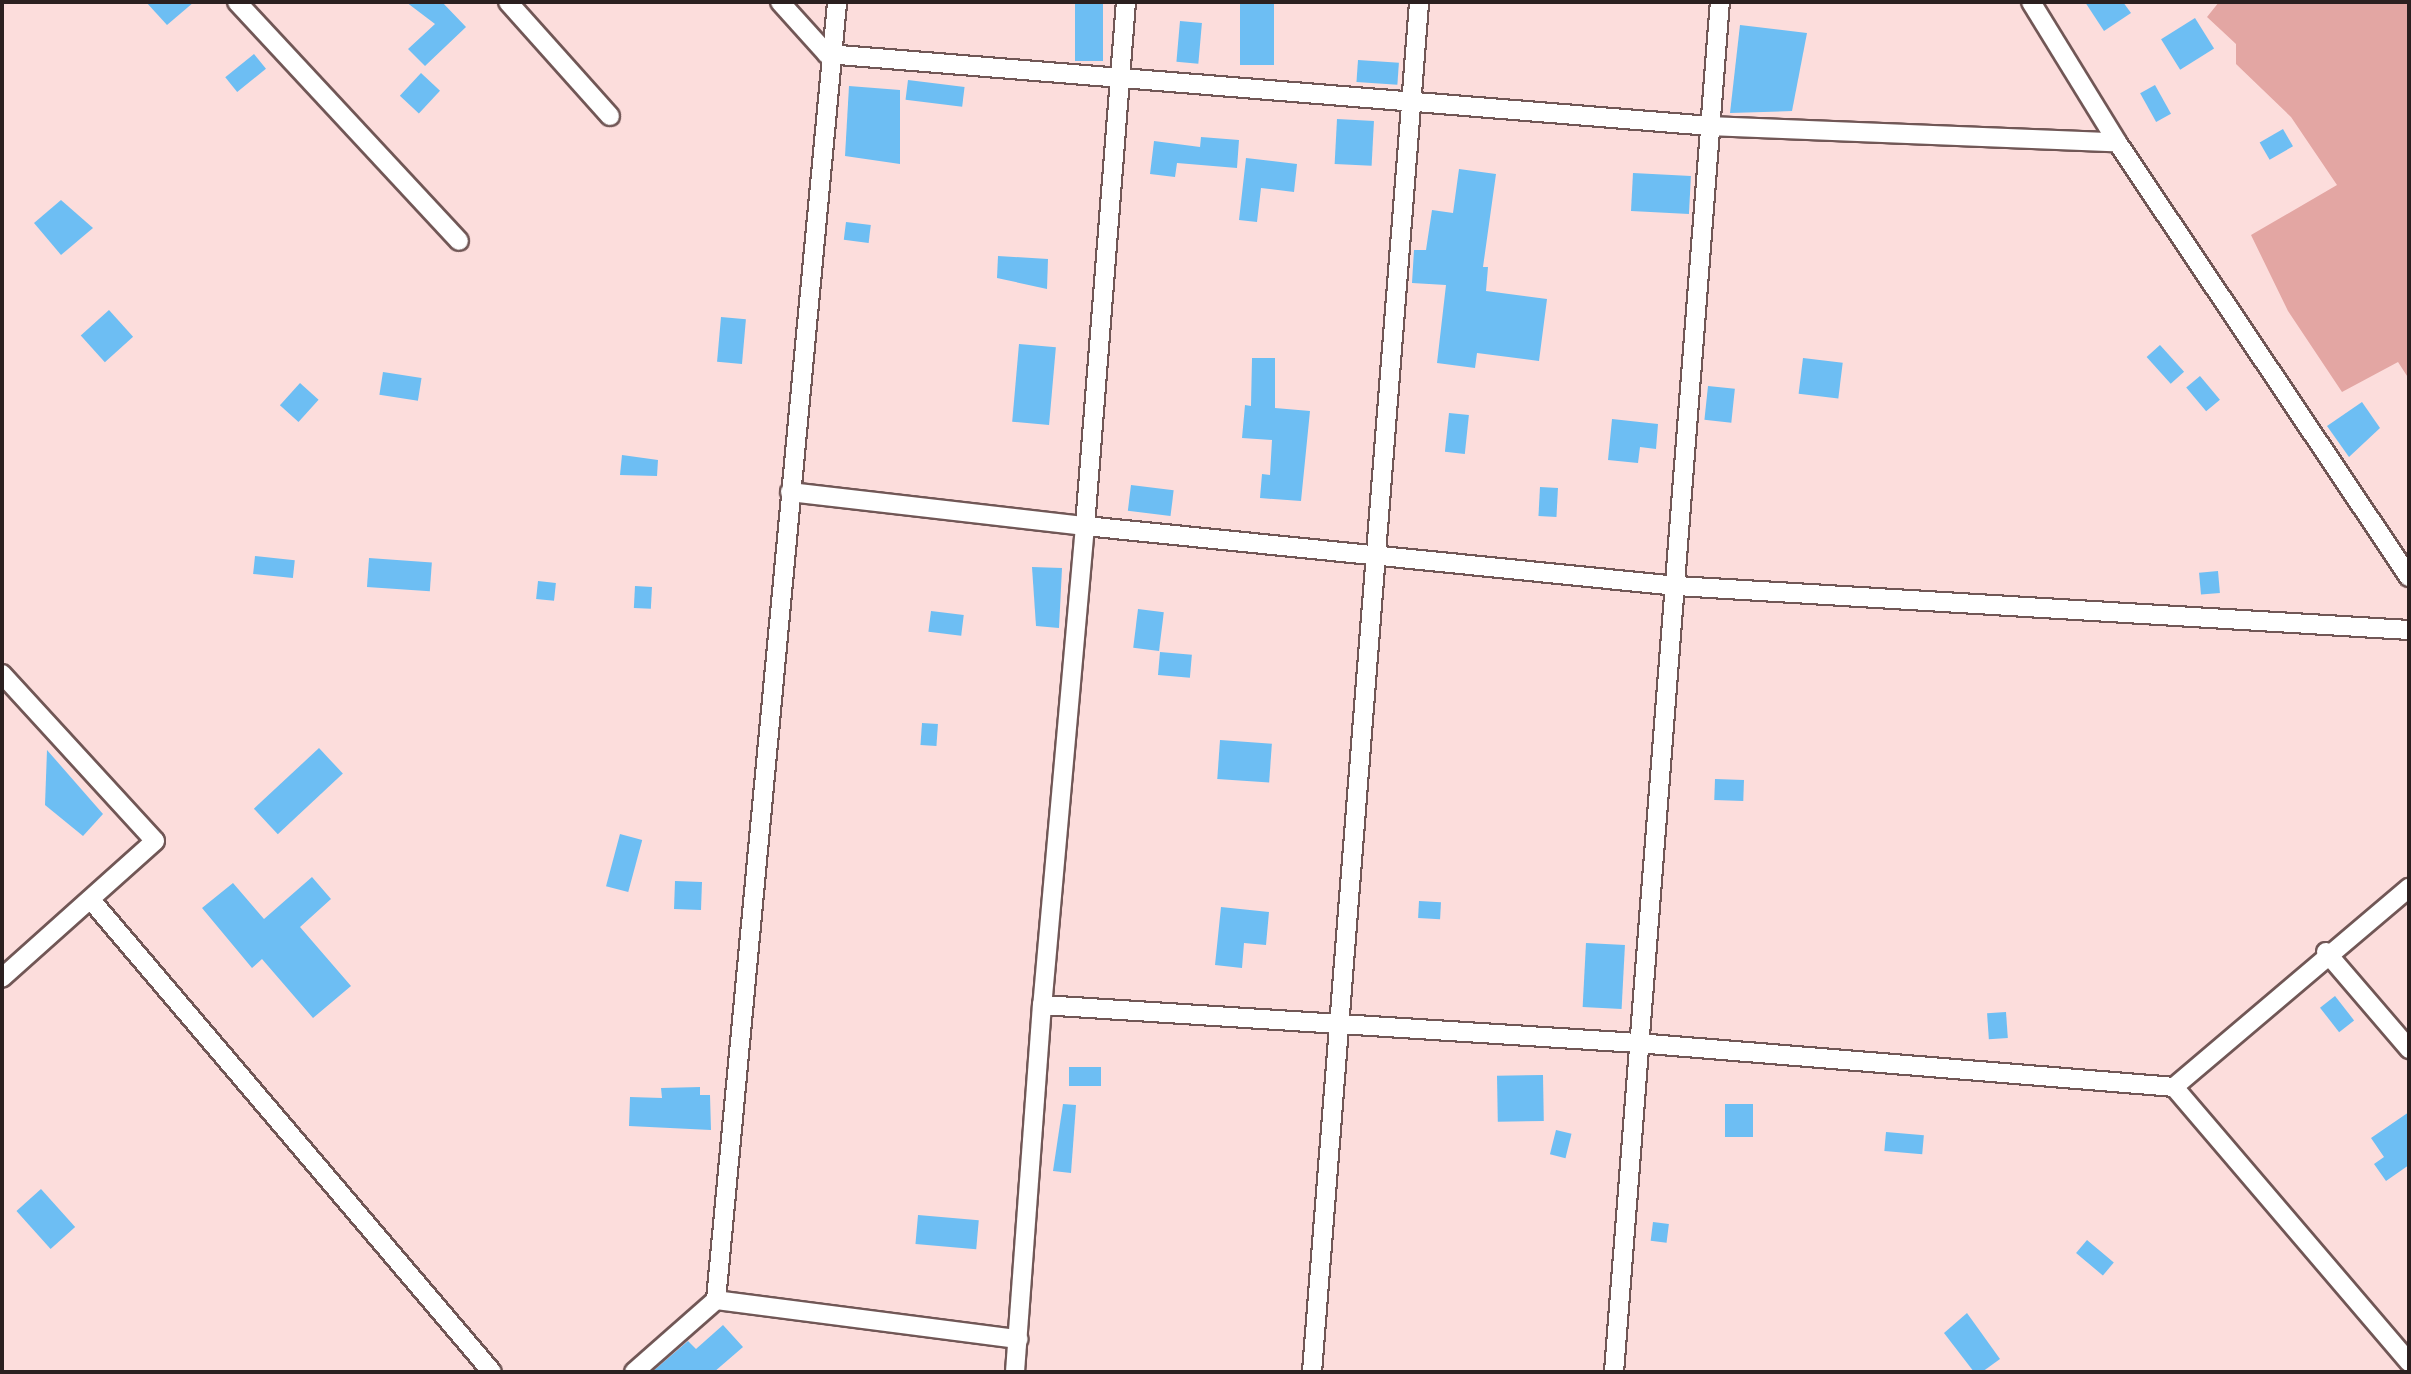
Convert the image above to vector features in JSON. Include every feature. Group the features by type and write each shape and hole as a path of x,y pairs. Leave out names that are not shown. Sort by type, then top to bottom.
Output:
{"street":[{"path":"237,2 459,241"},
{"path":"508,2 610,116"},
{"path":"780,2 827,54 1121,75 1411,103 1711,126 2117,142"},
{"path":"634,1372 716,1300 827,54 837,2"},
{"path":"1015,1372 1042,1005 1085,526 1126,2"},
{"path":"1312,1372 1335,1023 1380,560 1419,2"},
{"path":"1614,1372 1637,1043 1677,586 1720,2"},
{"path":"2031,2 2117,142 2409,577"},
{"path":"790,492 1380,560 1677,586 2409,630"},
{"path":"2,674 155,841 2,978"},
{"path":"2174,1087 2326,952 2409,888"},
{"path":"91,900 492,1372"},
{"path":"2326,952 2409,1049"},
{"path":"1042,1005 1637,1043 2174,1087 2409,1362"},
{"path":"716,1300 1018,1339"}],"shaded area":[{"path":"2219,2 2409,2 2409,379 2398,362 2342,392 2288,311 2251,235 2337,185 2291,117 2236,64 2236,44 2207,17"}],"building":[{"path":"146,2 194,2 167,25"},
{"path":"406,2 442,2 466,27 425,66 408,49 435,24"},
{"path":"1075,2 1103,2 1103,61 1075,61"},
{"path":"1240,2 1274,2 1274,65 1240,65"},
{"path":"2085,2 2123,2 2131,13 2104,31"},
{"path":"2195,18 2214,49 2180,70 2161,39"},
{"path":"1180,21 1202,23 1198,64 1176,62"},
{"path":"1740,25 1807,33 1792,111 1730,113"},
{"path":"254,54 266,69 237,92 225,77"},
{"path":"1358,60 1399,63 1397,85 1356,82"},
{"path":"421,73 440,91 419,113 400,96"},
{"path":"908,80 965,87 962,107 906,100"},
{"path":"2155,85 2171,114 2156,122 2140,93"},
{"path":"849,86 900,90 900,164 845,156"},
{"path":"1337,119 1374,121 1372,166 1335,164"},
{"path":"2283,129 2293,146 2270,160 2260,142"},
{"path":"1201,137 1239,140 1237,168 1177,163 1175,177 1150,174 1154,141 1200,147"},
{"path":"1246,158 1297,164 1294,192 1261,188 1257,222 1239,220"},
{"path":"1459,169 1496,174 1483,267 1488,267 1486,291 1547,299 1539,361 1477,353 1475,368 1437,363 1446,285 1412,283 1414,250 1426,250 1432,210 1453,213"},
{"path":"1633,173 1691,176 1689,214 1631,211"},
{"path":"61,200 93,228 61,255 34,223"},
{"path":"846,222 871,225 869,243 844,240"},
{"path":"998,256 1048,259 1047,289 997,278"},
{"path":"109,310 133,337 105,362 81,335"},
{"path":"721,317 746,319 742,364 717,362"},
{"path":"1019,344 1056,347 1049,425 1012,422"},
{"path":"2160,345 2184,372 2171,384 2147,357"},
{"path":"1252,358 1275,358 1275,408 1310,411 1301,501 1260,498 1262,474 1270,475 1272,440 1242,438 1245,405 1251,406"},
{"path":"1803,358 1843,363 1838,399 1799,394"},
{"path":"383,372 422,378 418,401 379,395"},
{"path":"2200,376 2220,400 2206,411 2186,388"},
{"path":"300,383 319,400 299,422 280,405"},
{"path":"1708,386 1735,389 1731,423 1704,420"},
{"path":"2362,402 2380,428 2349,457 2327,426"},
{"path":"1449,413 1469,415 1465,454 1445,452"},
{"path":"1612,419 1658,424 1656,449 1640,447 1638,463 1608,460"},
{"path":"622,455 658,460 657,476 620,475"},
{"path":"1131,485 1174,490 1171,516 1128,511"},
{"path":"1540,487 1558,488 1556,517 1538,516"},
{"path":"255,556 295,560 293,578 253,574"},
{"path":"369,558 432,562 430,591 367,587"},
{"path":"1032,567 1062,568 1059,628 1036,626"},
{"path":"2218,571 2220,593 2201,595 2199,573"},
{"path":"538,581 556,583 554,601 536,599"},
{"path":"635,586 652,587 651,609 634,608"},
{"path":"1138,609 1164,612 1159,651 1133,648"},
{"path":"931,611 964,615 961,636 928,632"},
{"path":"1160,652 1192,655 1190,678 1158,675"},
{"path":"922,723 938,724 936,746 920,745"},
{"path":"1220,740 1272,744 1269,783 1217,779"},
{"path":"319,748 343,774 278,834 254,809"},
{"path":"47,750 103,814 83,836 45,805"},
{"path":"1715,779 1744,780 1743,801 1714,800"},
{"path":"620,834 642,840 628,892 606,886"},
{"path":"312,877 331,899 300,927 351,986 313,1018 262,959 252,968 202,908 233,883 264,919"},
{"path":"675,881 702,882 701,910 674,909"},
{"path":"1419,901 1441,902 1440,919 1418,918"},
{"path":"1221,907 1269,912 1266,945 1244,943 1242,968 1215,965"},
{"path":"1586,943 1625,945 1622,1009 1583,1007"},
{"path":"2335,996 2354,1020 2339,1032 2320,1008"},
{"path":"2006,1012 2008,1038 1989,1039 1987,1013"},
{"path":"1069,1067 1101,1067 1101,1086 1069,1086"},
{"path":"1543,1075 1544,1121 1498,1122 1497,1076"},
{"path":"700,1087 700,1095 710,1095 711,1130 629,1126 630,1097 662,1098 661,1088"},
{"path":"1063,1104 1076,1105 1071,1173 1053,1171"},
{"path":"1725,1104 1753,1104 1753,1137 1725,1137"},
{"path":"2409,1112 2409,1165 2386,1181 2374,1164 2384,1157 2371,1138"},
{"path":"1556,1130 1572,1134 1565,1158 1550,1154"},
{"path":"1886,1132 1924,1135 1922,1154 1884,1151"},
{"path":"41,1189 75,1227 51,1249 16,1211"},
{"path":"918,1215 979,1220 976,1249 915,1244"},
{"path":"1653,1222 1669,1224 1667,1243 1651,1241"},
{"path":"2087,1240 2114,1262 2103,1276 2076,1253"},
{"path":"1967,1313 2000,1359 1982,1372 1974,1372 1944,1333"},
{"path":"723,1325 743,1347 714,1372 652,1372 688,1341 696,1349"}]}
